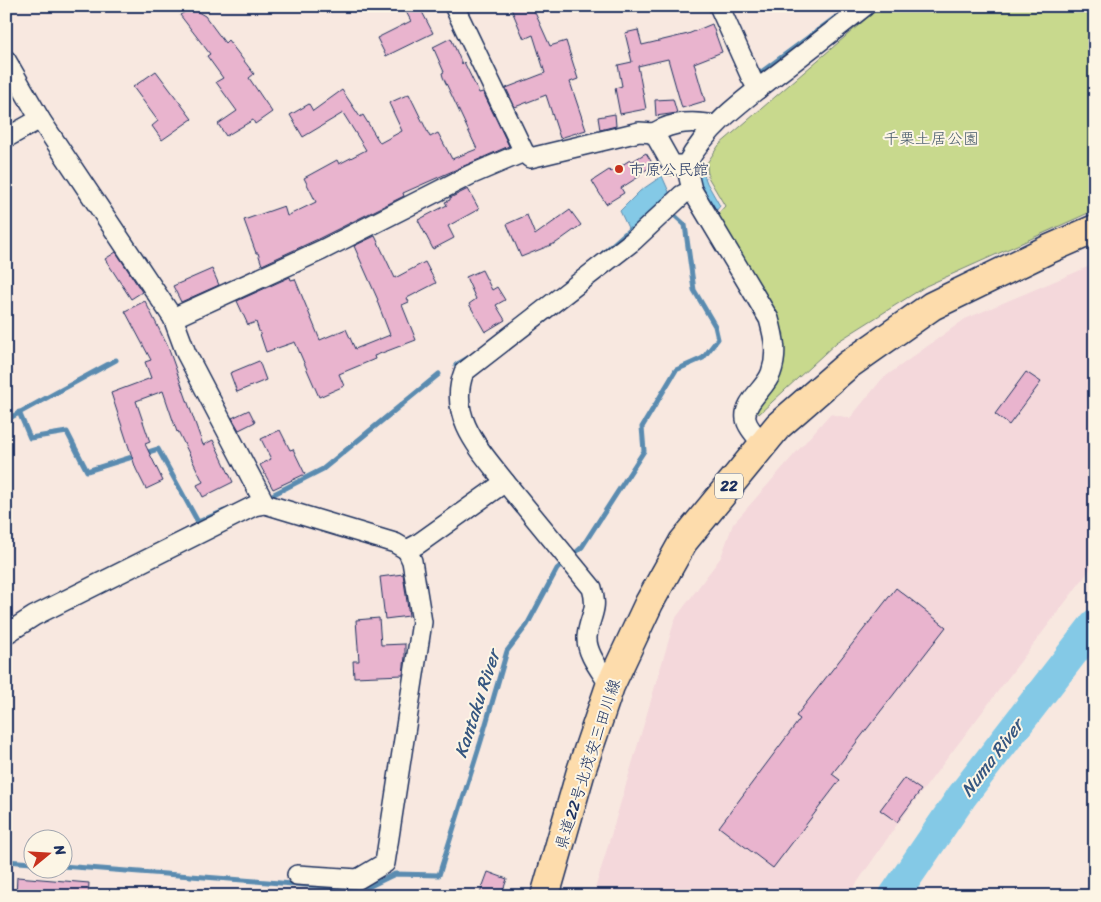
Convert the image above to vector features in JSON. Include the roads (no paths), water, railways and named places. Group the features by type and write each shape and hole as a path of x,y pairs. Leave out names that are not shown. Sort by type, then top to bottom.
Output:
{"main road":[{"name":"県道22号北茂安三田川線","path":"545,896 581,771 610,686 649,603 683,542 778,426 848,365 932,306 1047,250 1095,230"}],"street":[{"path":"454,6 524,152 530,158 639,132 654,133 665,127 694,121 716,125"},
{"path":"719,6 750,77 758,89"},
{"path":"763,445 746,420 746,410 771,374 776,352 774,335 769,319 692,190 686,165 695,148 716,125 758,89 865,6"},
{"path":"6,60 40,119 173,318 186,353 265,504"},
{"path":"6,138 40,119"},
{"path":"654,133 672,165 686,165"},
{"path":"173,318 322,250 470,175 524,152"},
{"path":"610,686 588,649 587,638 596,601 592,588 470,436 462,415 460,384 464,372 634,241 682,195 692,190"},
{"path":"407,550 505,482"},
{"path":"6,634 34,616 254,506 265,504 386,540 407,550 412,561 422,622 385,863 358,879 297,874"}],"water":[{"path":"701,167 707,183 720,206 716,211 699,183 694,168"},
{"path":"662,176 670,194 629,230 620,211 640,191"}],"waterway":[{"path":"760,73 836,17"},
{"name":"Kantaku River","path":"572,556 582,547 644,451 642,427 676,370 703,358 718,339 715,326 694,290 685,225 673,214"},
{"path":"603,253 629,230"},
{"path":"456,365 468,358"},
{"path":"6,420 116,360"},
{"path":"274,494 323,469 439,374"},
{"path":"19,412 30,438 67,432 87,471 158,449 198,522 224,511"},
{"name":"Kantaku River","path":"72,867 357,889 364,889 395,874 439,875 507,651 527,625 557,569 565,562"},
{"name":"Numa River","path":"894,896 962,796 1095,624"},
{"name":"Kantaku River","path":"6,861 22,862"}],"place":[{"name":"市原公民館","path":"619,169"}],"park label":[{"name":"千栗土居公園","path":"931,138"}]}
